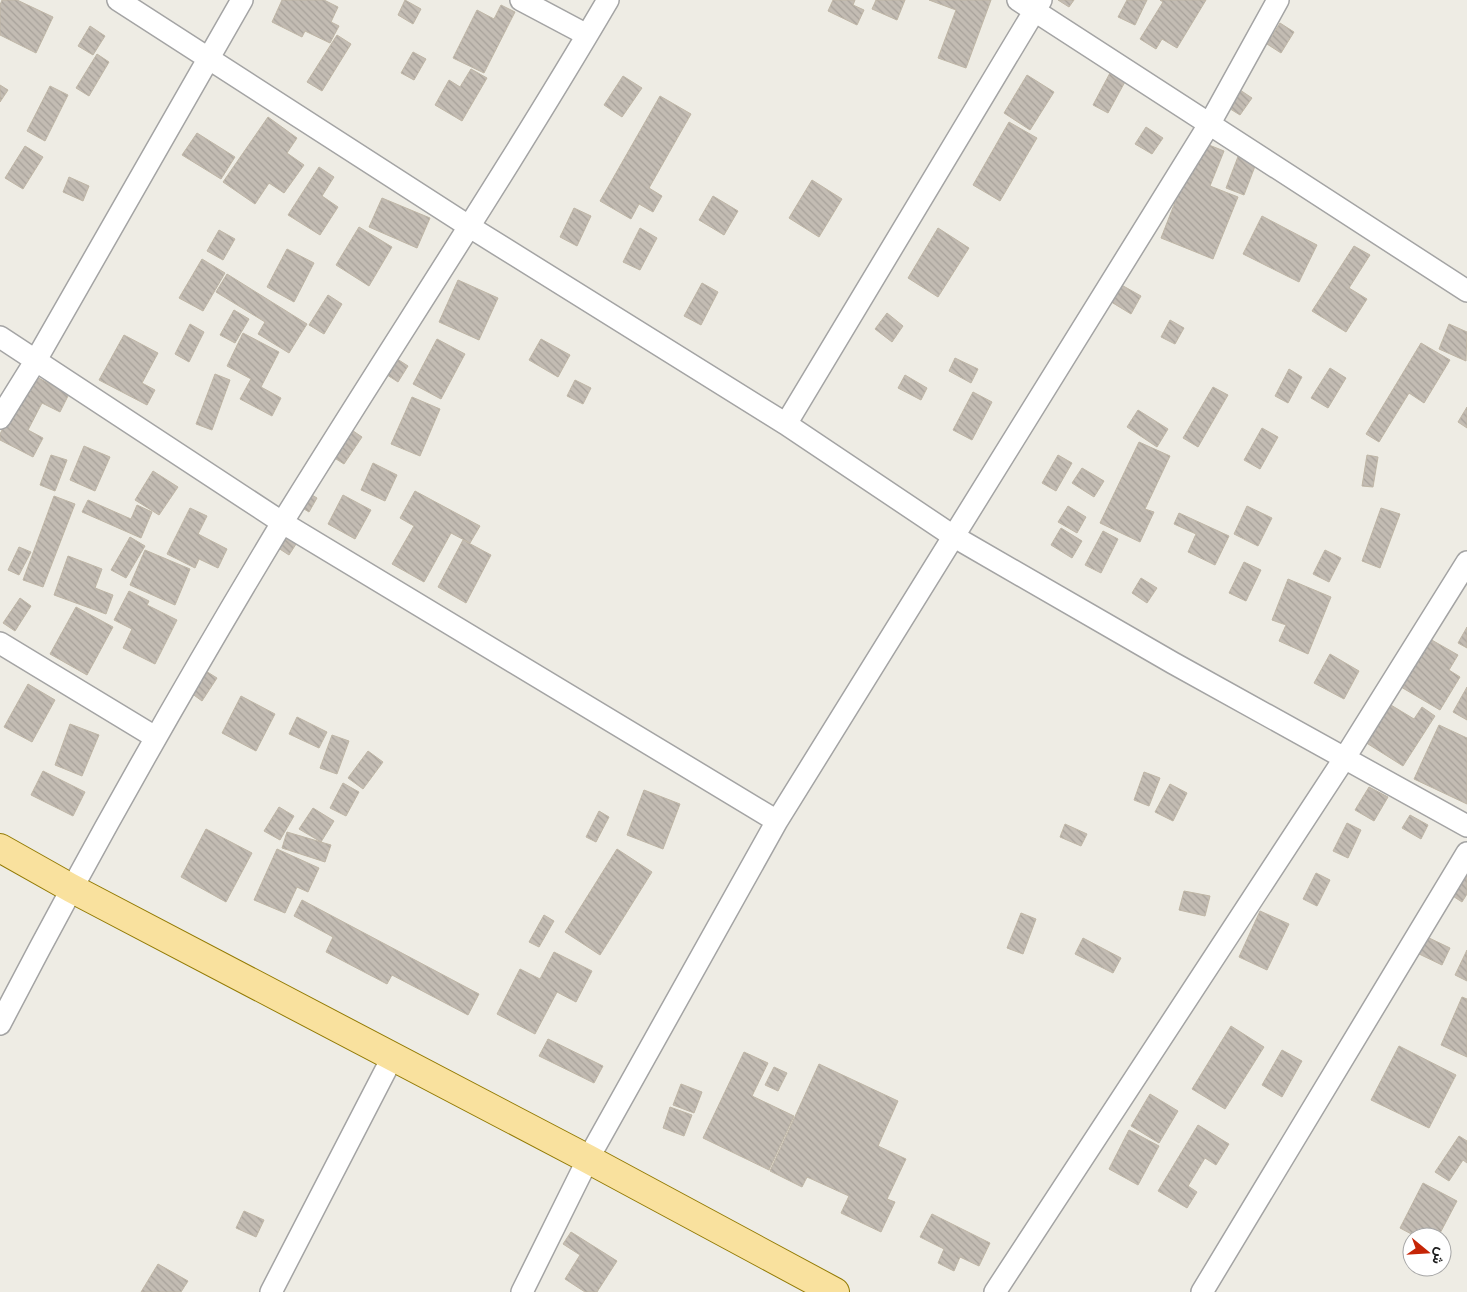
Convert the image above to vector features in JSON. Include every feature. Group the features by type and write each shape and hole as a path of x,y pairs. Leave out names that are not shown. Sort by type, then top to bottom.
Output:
{"main road":[{"path":"0,848 71,888 588,1159 804,1285 835,1292"}],"street":[{"path":"118,0 470,227 786,424 953,536 1173,663 1467,826"},
{"path":"0,418 36,360 242,0"},
{"path":"521,0 587,36"},
{"path":"0,1024 71,888 156,738 283,523 470,227 608,0"},
{"path":"522,1292 588,1159 777,821 1210,123 1278,0"},
{"path":"786,424 1031,4 1467,291"},
{"path":"0,337 283,523 777,821"},
{"path":"995,1292 1344,759 1467,562"},
{"path":"0,642 156,738"},
{"path":"1202,1292 1467,853"},
{"path":"271,1292 393,1056"}],"building":[{"path":"2,0 17,0 53,17 36,53 0,35 0,5"},
{"path":"282,0 324,0 338,7 331,22 339,26 330,43 305,31 302,37 272,22"},
{"path":"405,0 421,9 413,24 398,15"},
{"path":"833,0 855,0 853,5 864,10 857,25 828,11"},
{"path":"876,0 905,0 897,20 872,9"},
{"path":"929,0 991,0 966,68 938,58 956,10"},
{"path":"1058,0 1074,0 1069,7"},
{"path":"1127,0 1147,0 1135,25 1118,17"},
{"path":"1160,0 1206,0 1177,48 1162,39 1156,49 1140,39 1163,2"},
{"path":"501,5 515,12 484,73 453,58 477,10 494,19"},
{"path":"1280,23 1294,32 1281,53 1267,44"},
{"path":"90,26 105,36 93,55 78,46"},
{"path":"337,35 351,44 322,91 307,82"},
{"path":"413,52 426,59 414,80 401,73"},
{"path":"97,54 109,62 89,96 76,88"},
{"path":"471,69 487,78 462,121 435,105 449,80 460,87"},
{"path":"1111,71 1126,80 1108,113 1093,105"},
{"path":"1027,75 1054,92 1030,130 1004,113"},
{"path":"623,76 642,88 622,117 604,105"},
{"path":"1231,84 1252,98 1240,115 1219,102"},
{"path":"0,85 8,90 0,102"},
{"path":"50,86 68,95 45,141 27,131"},
{"path":"660,96 691,114 649,188 662,196 653,212 639,204 631,219 600,201"},
{"path":"268,117 297,138 287,153 304,165 284,193 269,183 255,204 223,182"},
{"path":"1009,122 1037,138 1000,201 973,185"},
{"path":"1146,127 1163,138 1152,154 1135,144"},
{"path":"197,133 235,157 221,179 182,155"},
{"path":"1199,141 1224,151 1210,186 1238,197 1213,259 1161,238"},
{"path":"25,146 43,157 23,189 5,178"},
{"path":"1239,154 1257,161 1244,195 1226,188"},
{"path":"319,167 334,177 322,196 338,207 320,235 288,215"},
{"path":"69,177 89,186 83,201 63,192"},
{"path":"812,180 842,199 819,237 789,218"},
{"path":"713,196 738,211 724,235 699,220"},
{"path":"382,198 430,218 417,248 369,227"},
{"path":"574,208 591,216 577,246 560,237"},
{"path":"1262,216 1317,245 1299,282 1243,254"},
{"path":"359,227 392,247 369,286 336,265"},
{"path":"640,228 657,238 640,270 623,262"},
{"path":"938,228 969,248 938,297 908,278"},
{"path":"219,230 235,239 223,260 207,251"},
{"path":"1354,246 1370,255 1349,288 1367,299 1346,332 1312,311"},
{"path":"287,249 314,263 294,302 267,287"},
{"path":"202,259 225,273 203,311 179,298"},
{"path":"227,274 307,324 289,353 258,334 265,322 216,292"},
{"path":"458,280 498,298 479,340 439,322"},
{"path":"702,283 718,292 701,325 684,316"},
{"path":"1118,283 1141,296 1131,314 1108,300"},
{"path":"328,295 342,304 324,334 309,325"},
{"path":"234,310 249,319 235,343 220,335"},
{"path":"887,313 903,326 892,342 875,329"},
{"path":"1170,320 1184,328 1175,344 1161,337"},
{"path":"190,324 204,332 189,362 175,354"},
{"path":"1449,324 1467,332 1466,361 1439,349"},
{"path":"243,333 279,352 261,387 281,398 272,416 240,399 251,379 227,366"},
{"path":"124,335 158,353 142,383 155,390 147,405 99,380"},
{"path":"437,339 465,354 441,399 413,384"},
{"path":"541,339 570,355 558,377 529,360"},
{"path":"1421,343 1450,360 1424,403 1409,393 1379,442 1366,434"},
{"path":"388,353 408,366 398,382 378,369"},
{"path":"955,358 978,369 971,383 949,371"},
{"path":"1330,368 1346,378 1328,408 1311,398"},
{"path":"1289,369 1302,377 1288,403 1275,396"},
{"path":"31,374 69,394 60,412 42,403 28,430 43,438 33,457 0,440 0,434"},
{"path":"215,374 230,380 212,430 196,424"},
{"path":"905,375 927,388 921,400 898,388"},
{"path":"575,380 591,388 583,404 567,396"},
{"path":"1213,387 1228,395 1198,447 1183,438"},
{"path":"973,392 992,402 972,440 953,430"},
{"path":"412,397 440,409 420,456 391,444"},
{"path":"1467,407 1467,428 1458,422"},
{"path":"1138,410 1168,429 1157,447 1127,427"},
{"path":"343,424 362,437 344,464 325,452"},
{"path":"1262,428 1278,437 1260,469 1244,460"},
{"path":"1139,442 1170,456 1145,509 1154,512 1140,542 1100,523"},
{"path":"84,446 110,457 95,491 70,480"},
{"path":"51,455 67,460 55,491 40,485"},
{"path":"1058,455 1072,463 1056,491 1042,483"},
{"path":"1367,455 1378,457 1373,487 1362,486"},
{"path":"373,463 397,475 385,501 361,490"},
{"path":"1082,468 1104,481 1094,497 1072,483"},
{"path":"153,471 178,487 159,515 135,500"},
{"path":"302,489 317,498 309,512 294,503"},
{"path":"415,491 480,526 470,543 451,533 424,582 392,564 414,526 400,518"},
{"path":"343,495 371,510 355,539 328,524"},
{"path":"54,496 75,504 43,587 23,580"},
{"path":"88,500 131,519 137,505 152,512 141,538 82,512"},
{"path":"1068,506 1086,517 1077,533 1058,522"},
{"path":"1247,506 1272,518 1258,546 1234,534"},
{"path":"190,508 207,516 198,534 227,549 218,568 199,559 195,568 167,554"},
{"path":"1381,508 1400,514 1380,568 1362,561"},
{"path":"1179,513 1229,536 1215,565 1188,552 1196,534 1174,524"},
{"path":"1061,528 1082,541 1072,558 1051,545"},
{"path":"280,530 298,541 289,555 272,544"},
{"path":"1103,531 1118,539 1101,573 1085,565"},
{"path":"130,537 145,546 126,578 111,570"},
{"path":"463,540 491,555 466,603 438,587"},
{"path":"19,547 31,552 19,575 8,570"},
{"path":"145,550 190,569 175,605 130,585"},
{"path":"1325,550 1341,558 1329,582 1313,574"},
{"path":"68,556 102,569 95,588 113,595 106,614 54,595"},
{"path":"1244,562 1261,570 1246,601 1229,593"},
{"path":"1141,578 1157,588 1147,603 1132,593"},
{"path":"1288,579 1331,597 1308,654 1279,641 1286,625 1272,620"},
{"path":"129,591 149,601 147,605 177,620 155,664 123,648 132,629 114,620"},
{"path":"20,598 31,606 15,631 3,623"},
{"path":"76,607 113,627 87,675 50,654"},
{"path":"1467,627 1467,648 1458,643"},
{"path":"1430,639 1458,655 1449,670 1460,677 1440,710 1401,687"},
{"path":"1330,654 1359,671 1344,699 1314,683"},
{"path":"201,668 217,678 202,701 187,690"},
{"path":"28,684 55,700 32,742 4,727"},
{"path":"1467,687 1467,720 1453,712"},
{"path":"241,696 275,714 256,751 222,733"},
{"path":"1381,699 1414,719 1422,707 1435,716 1403,766 1357,737"},
{"path":"297,717 327,732 319,748 289,734"},
{"path":"70,724 99,735 82,776 55,765"},
{"path":"1439,725 1467,738 1467,804 1414,779"},
{"path":"332,735 349,741 337,774 320,768"},
{"path":"368,751 383,762 363,789 348,778"},
{"path":"43,771 85,792 73,816 31,795"},
{"path":"1144,772 1160,778 1149,806 1134,800"},
{"path":"343,783 359,792 346,816 330,808"},
{"path":"1170,784 1187,793 1173,821 1155,812"},
{"path":"1369,787 1388,797 1374,821 1355,810"},
{"path":"644,790 680,804 663,849 627,835"},
{"path":"279,807 294,816 280,840 264,831"},
{"path":"313,808 334,821 321,842 299,829"},
{"path":"599,811 609,817 596,842 586,837"},
{"path":"1410,815 1428,825 1421,839 1402,828"},
{"path":"1347,823 1361,830 1348,858 1333,851"},
{"path":"1065,824 1087,834 1081,846 1060,837"},
{"path":"206,829 252,853 226,902 181,877"},
{"path":"287,832 331,845 325,862 282,848"},
{"path":"277,849 319,868 308,892 297,887 285,913 254,900"},
{"path":"617,849 652,872 600,955 565,932"},
{"path":"1467,849 1467,894 1462,902 1442,889"},
{"path":"1316,873 1330,880 1317,906 1303,899"},
{"path":"1184,891 1210,896 1205,916 1179,910"},
{"path":"302,900 479,994 468,1015 392,975 387,984 326,952 333,937 294,916"},
{"path":"1260,911 1289,924 1267,970 1239,957"},
{"path":"1021,913 1036,919 1023,954 1007,948"},
{"path":"544,915 554,921 539,947 529,942"},
{"path":"1425,936 1450,948 1442,965 1417,953"},
{"path":"1083,938 1121,958 1113,973 1075,954"},
{"path":"1467,950 1467,981 1455,975"},
{"path":"554,952 592,971 576,1002 557,992 535,1034 497,1014 520,969 540,979"},
{"path":"1462,997 1467,999 1467,1057 1441,1045"},
{"path":"1231,1026 1264,1047 1225,1109 1192,1089"},
{"path":"548,1039 603,1066 594,1083 539,1056"},
{"path":"1399,1046 1456,1075 1429,1128 1371,1100"},
{"path":"1282,1050 1302,1061 1282,1097 1262,1085"},
{"path":"744,1052 768,1063 752,1096 794,1116 769,1170 703,1138"},
{"path":"819,1064 898,1101 878,1146 906,1159 887,1199 895,1202 881,1232 841,1213 849,1196 807,1177 802,1187 770,1171"},
{"path":"774,1067 787,1073 778,1091 765,1085"},
{"path":"681,1084 702,1092 694,1113 673,1105"},
{"path":"1150,1094 1178,1111 1159,1143 1131,1126"},
{"path":"670,1107 692,1115 684,1136 663,1128"},
{"path":"1198,1125 1229,1144 1216,1165 1205,1158 1188,1186 1197,1192 1187,1208 1158,1191"},
{"path":"1129,1130 1159,1146 1138,1185 1109,1169"},
{"path":"1459,1136 1467,1141 1467,1163 1463,1160 1449,1181 1435,1172"},
{"path":"1423,1183 1457,1201 1443,1227 1400,1228"},
{"path":"244,1211 264,1220 256,1237 236,1228"},
{"path":"932,1214 990,1243 979,1266 960,1257 954,1271 938,1263 944,1249 920,1237"},
{"path":"571,1232 617,1261 597,1292 585,1292 565,1279 580,1255 563,1244"},
{"path":"158,1264 188,1281 181,1292 141,1292"}]}
